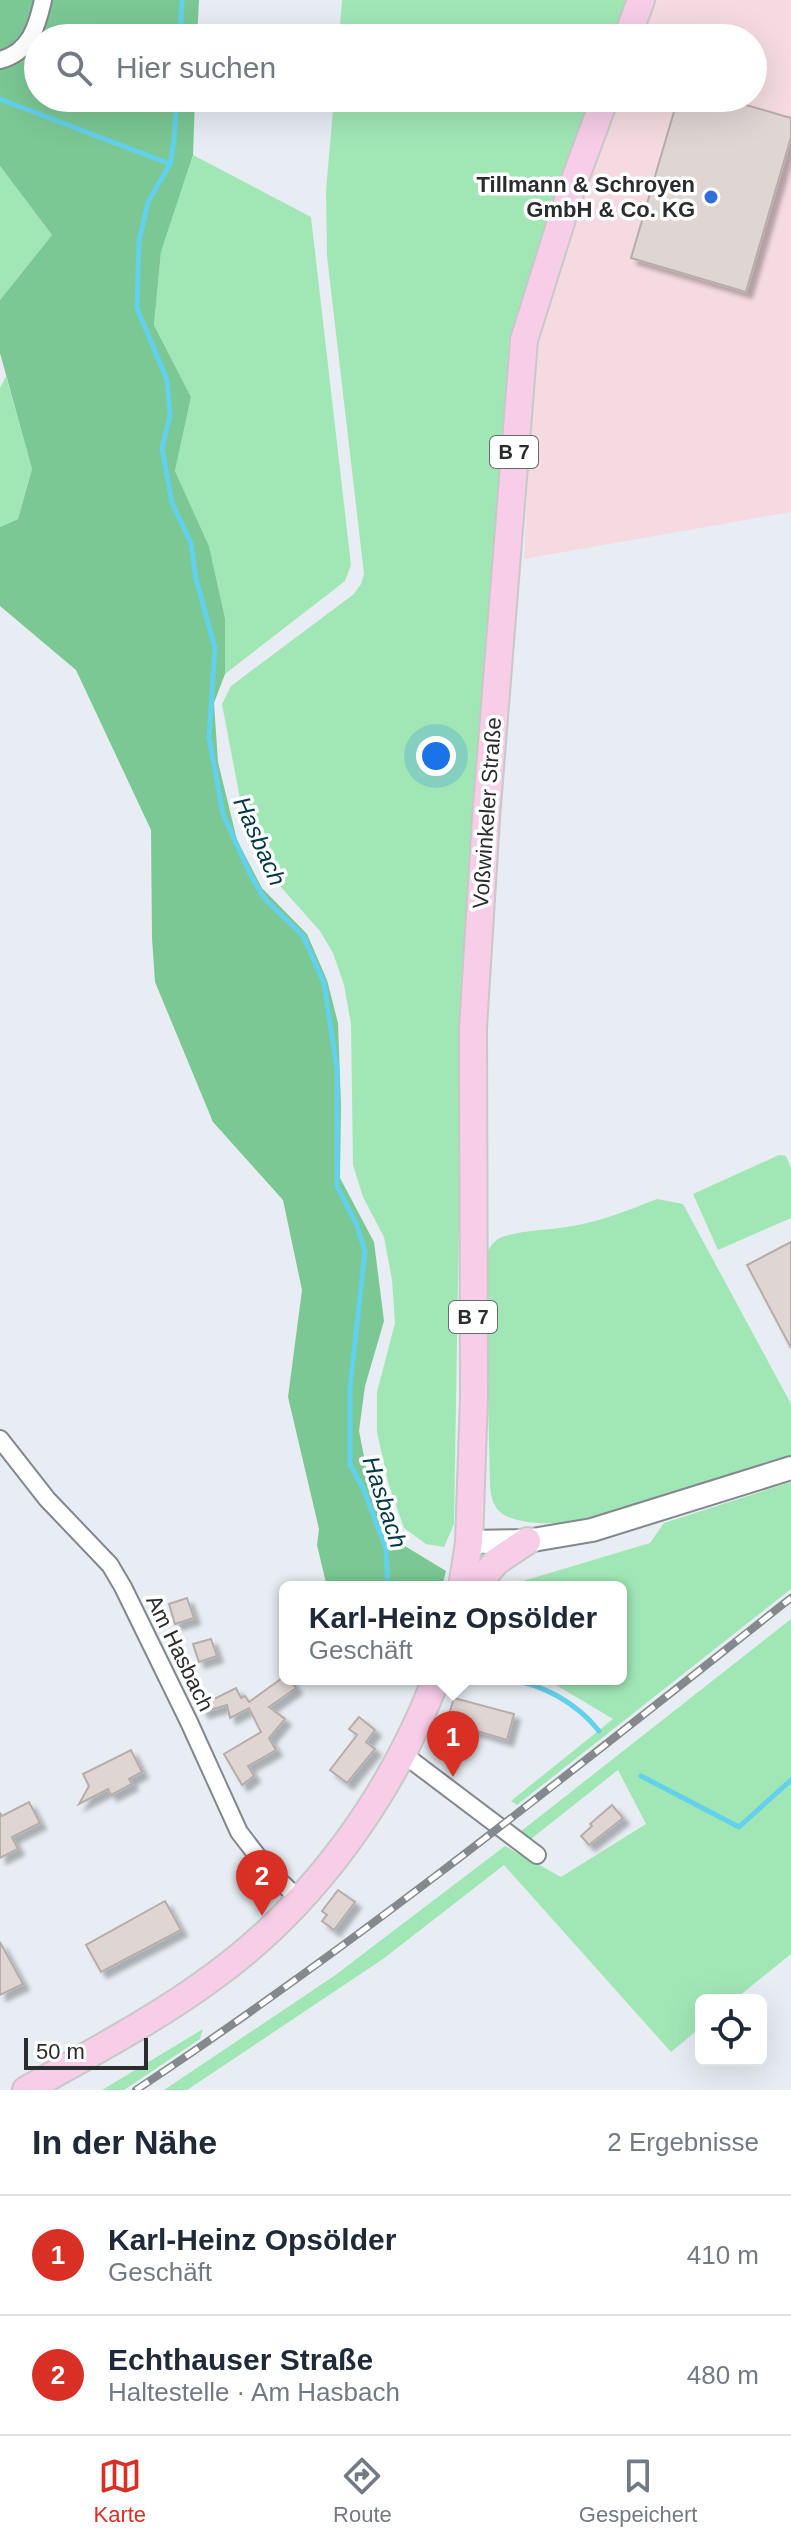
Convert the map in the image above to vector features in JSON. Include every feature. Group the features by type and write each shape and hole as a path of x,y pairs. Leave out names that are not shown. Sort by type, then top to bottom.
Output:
{"main road":[{"path":"632,24 641,0"},
{"name":"Voßwinkeler Straße","path":"469,1542 474,1397 473,1028 486,818 524,340 571,190 600,112"},
{"path":"469,1542 527,1541 563,1536 619,1522 791,1468"},
{"path":"479,1581 497,1561 527,1541"},
{"name":"B 7","path":"463,1581 469,1542"},
{"path":"26,2090 215,1976 273,1926 299,1899 366,1815 403,1754 433,1685"}],"street":[{"path":"35,24 43,0"},
{"path":"0,60 13,56 24,46"},
{"name":"Am Hasbach","path":"0,1439 47,1499 110,1565 183,1708 239,1832 269,1871 299,1899"},
{"path":"403,1754 537,1855"}],"shaded area":[{"path":"657,0 791,0 791,512 524,559 534,343 614,112 767,112 767,24 648,24"}],"green space":[{"path":"0,0 199,0 198,24 24,24 24,112 195,112 193,155 161,252 154,325 191,397 175,471 209,546 225,618 225,674 214,703 218,762 237,840 262,888 307,934 327,980 338,1023 340,1178 374,1242 384,1321 365,1386 359,1431 372,1497 395,1540 446,1571 444,1581 326,1581 317,1545 319,1529 288,1397 302,1290 283,1200 213,1122 155,982 151,830 76,670 0,606 0,527 18,519 32,469 0,353 0,300 52,235 0,166"},
{"path":"342,0 627,0 619,24 340,24"},
{"path":"333,112 587,112 509,340 462,1037 454,1524 444,1547 426,1544 404,1528 388,1482 377,1432 377,1392 395,1323 392,1280 384,1237 363,1197 353,1165 351,1024 344,985 333,953 320,931 271,876 245,825 222,704 231,686 354,594 364,574 327,256 326,191"},
{"path":"193,155 311,217 351,565 345,581 225,674 225,618 209,546 175,471 191,397 154,325 161,252"},
{"path":"0,166 52,235 0,300"},
{"path":"6,376 32,469 18,519 0,527 0,388"},
{"path":"779,1155 786,1156 791,1168 791,1218 718,1250 693,1194"},
{"path":"657,1199 683,1204 791,1404 791,1459 599,1517 549,1523 526,1522 506,1516 494,1503 490,1486 485,1259 488,1251 501,1237 584,1224"},
{"path":"791,1482 791,1589 517,1805 511,1801 613,1719 556,1685 627,1685 627,1581 523,1581 650,1543 664,1523"},
{"path":"791,1619 791,1954 741,1994 695,1994 695,2032 671,2052 504,1865 383,1959 187,2090 164,2090 334,1976 505,1846 561,1877 646,1824 618,1770 531,1839 520,1832"},
{"path":"203,2029 200,2039 124,2090 102,2090"}],"building":[{"name":"Tillmann & Schroyen GmbH & Co. KG","path":"767,111 791,118 791,137 746,292 631,258 674,112"},
{"path":"791,1242 791,1348 747,1265"},
{"path":"187,1598 194,1618 175,1624 169,1604"},
{"path":"211,1639 217,1656 199,1662 193,1644"},
{"path":"279,1680 279,1685 294,1685 296,1688 269,1707 285,1719 269,1738 276,1750 248,1766 254,1776 242,1785 224,1754 261,1732 249,1708 230,1718 227,1705 203,1712 200,1706 236,1688 241,1698 245,1696 249,1702"},
{"path":"454,1698 514,1714 507,1740 470,1729 467,1738 444,1731"},
{"path":"359,1717 375,1730 366,1742 375,1749 347,1783 330,1770 357,1735 349,1729"},
{"path":"131,1750 142,1772 129,1779 132,1784 111,1795 108,1789 79,1804 89,1786 83,1774"},
{"path":"29,1802 40,1823 12,1837 18,1849 0,1858 0,1813 2,1816"},
{"path":"612,1805 623,1818 589,1845 581,1836"},
{"path":"338,1890 355,1902 334,1930 322,1921 327,1915 322,1911"},
{"path":"165,1901 181,1930 101,1972 86,1945"},
{"path":"0,1942 23,1984 0,1995"}],"waterway":[{"name":"Hasbach","path":"181,24 182,0"},
{"path":"0,99 24,108"},
{"path":"34,112 170,164"},
{"name":"Hasbach","path":"176,112 170,164 148,202 139,241 137,308 167,380 170,415 162,448 172,503 191,543 196,579 215,648 209,737 223,814 264,898 303,936 324,983 337,1069 337,1186 356,1223 365,1251 350,1388 350,1464 364,1490 386,1549 388,1581"},
{"name":"Hasbach","path":"532,1685 569,1703 599,1731"},
{"name":"Hasbach","path":"641,1776 739,1827 791,1780"}],"railway":[{"path":"136,2090 387,1913 791,1598"}],"place":[{"name":"Tillmann & Schroyen GmbH & Co. KG","path":"711,197"},
{"name":"Karl-Heinz Opsölder","path":"453,1777"},
{"name":"Echthauser Straße","path":"262,1916"}]}
